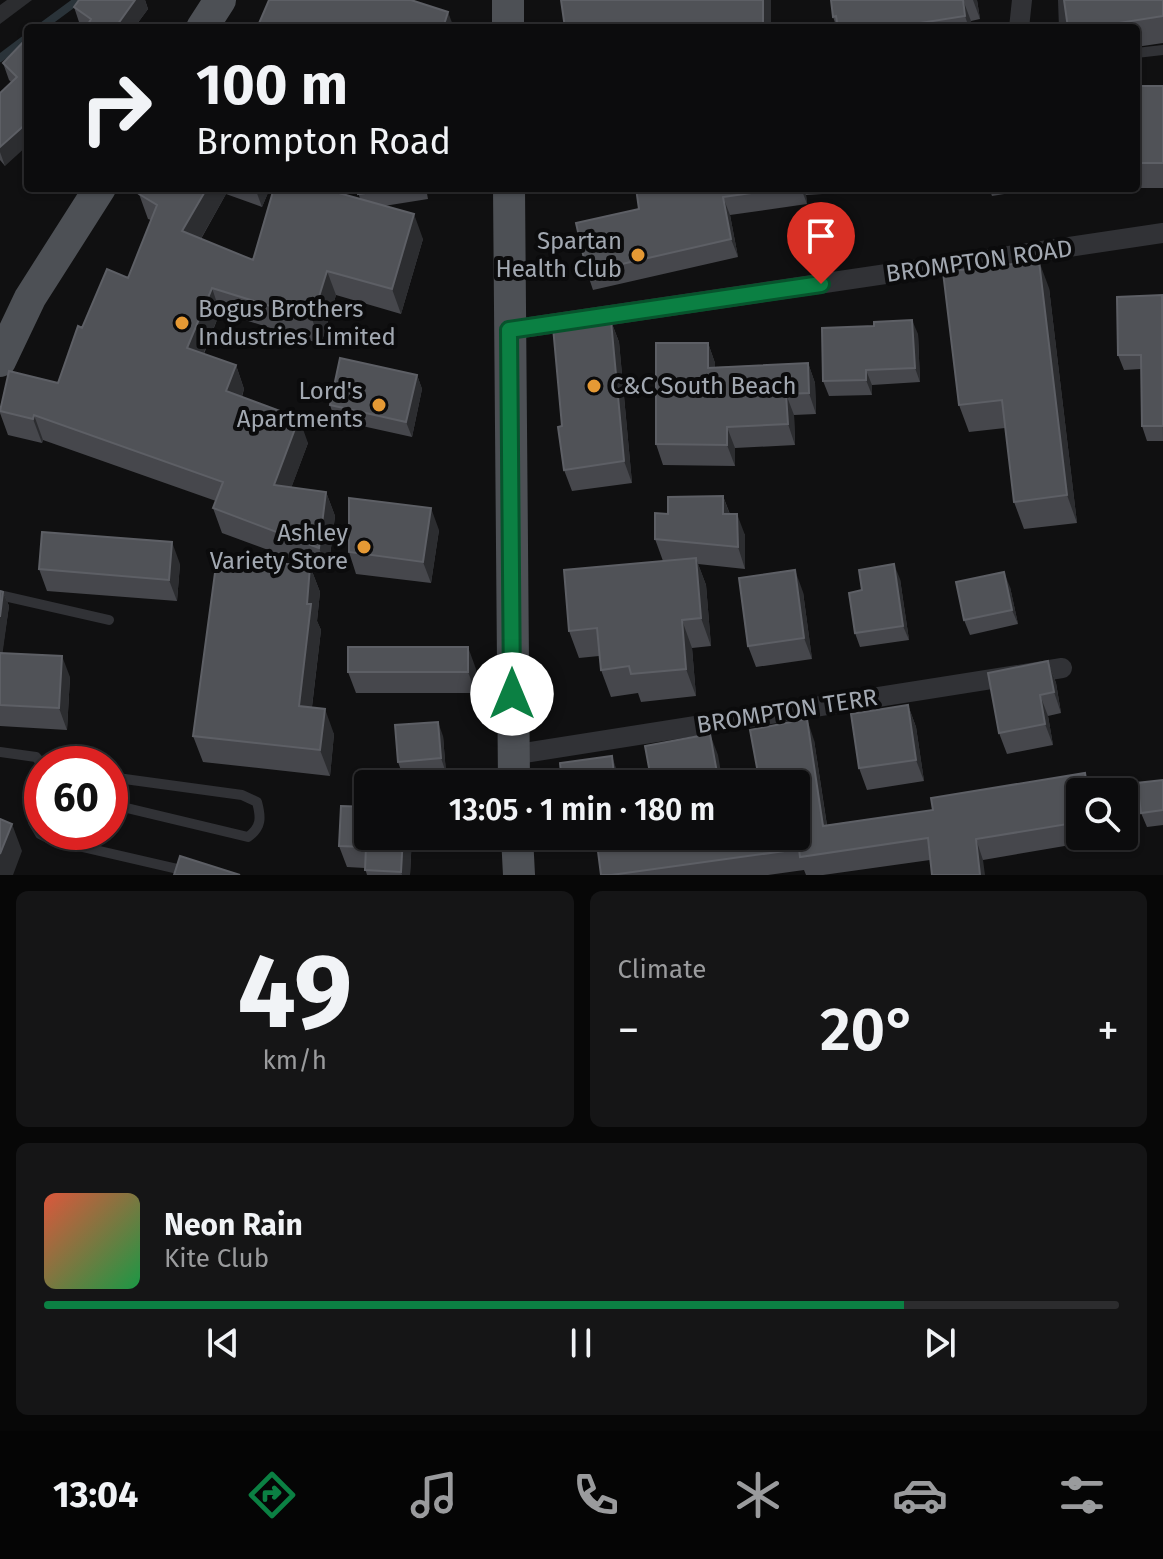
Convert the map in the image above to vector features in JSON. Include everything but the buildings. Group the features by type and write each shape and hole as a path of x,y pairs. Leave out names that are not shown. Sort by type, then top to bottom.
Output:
{"main road":[{"path":"205,24 220,0"},
{"path":"508,0 508,24"},
{"path":"0,361 30,298 97,192"},
{"path":"509,192 513,770"},
{"path":"518,850 519,875"}],"street":[{"path":"1019,24 1022,0"},
{"name":"BROMPTON ROAD","path":"509,330 1163,233"},
{"name":"BROMPTON TERR","path":"513,770 1062,668"}],"lane":[{"path":"1063,0 1064,24"},
{"path":"1140,53 1163,50"},
{"path":"0,595 109,620"},
{"path":"0,752 24,755"},
{"path":"128,779 242,795 257,802 261,816 257,831 248,837 128,808"},
{"path":"95,850 204,875"}],"waterway":[{"path":"45,24 78,0"},
{"path":"0,58 24,40"}],"place":[{"name":"Spartan Health Club","path":"638,255"},
{"name":"Bogus Brothers Industries Limited","path":"182,323"},
{"name":"C&C South Beach","path":"594,386"},
{"name":"Lord's Apartments","path":"379,405"},
{"name":"Ashley Variety Store","path":"364,547"}],"route":[{"path":"512,694 509,330 821,284"}]}
